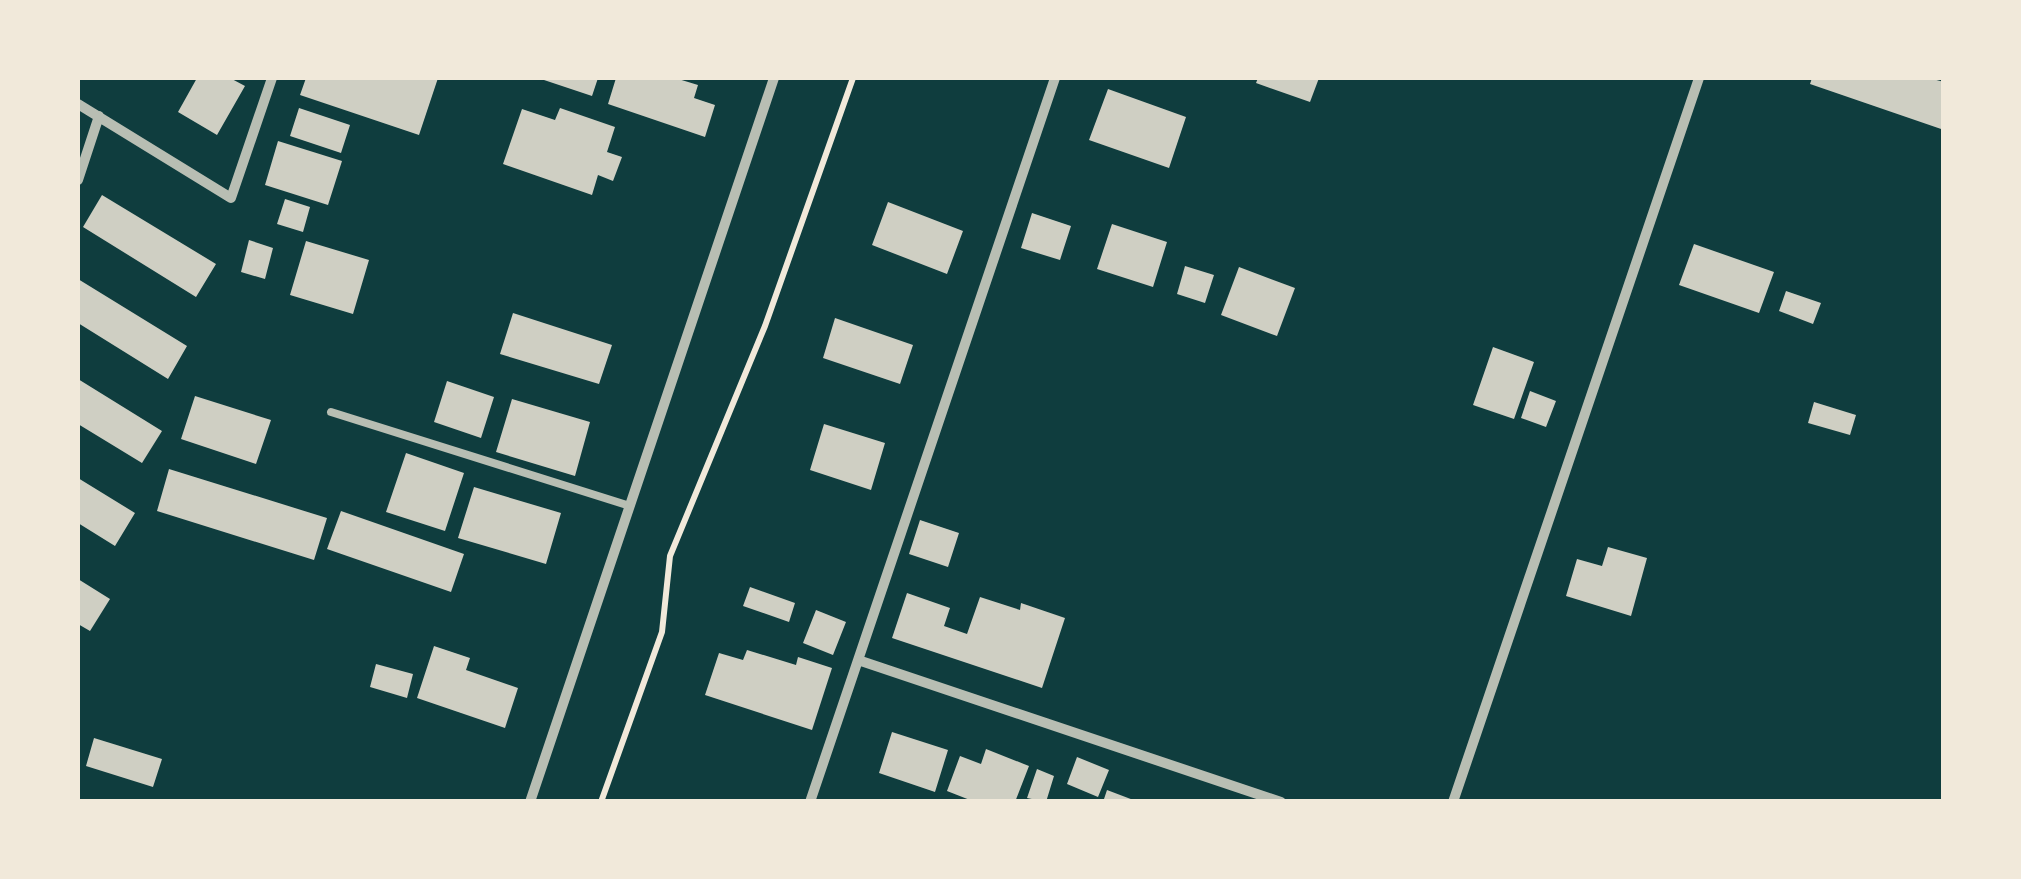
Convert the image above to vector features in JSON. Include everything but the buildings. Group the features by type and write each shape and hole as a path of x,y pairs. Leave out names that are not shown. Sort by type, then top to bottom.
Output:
{"street":[{"path":"78,104 232,198 272,78"},
{"path":"530,802 774,78"},
{"path":"810,802 1055,78"},
{"path":"1453,802 1699,78"},
{"path":"78,180 100,116"},
{"path":"858,660 1282,802"}],"lane":[{"path":"331,412 630,506"}],"path":[{"path":"601,802 662,632 670,556 764,326 852,78"}]}
